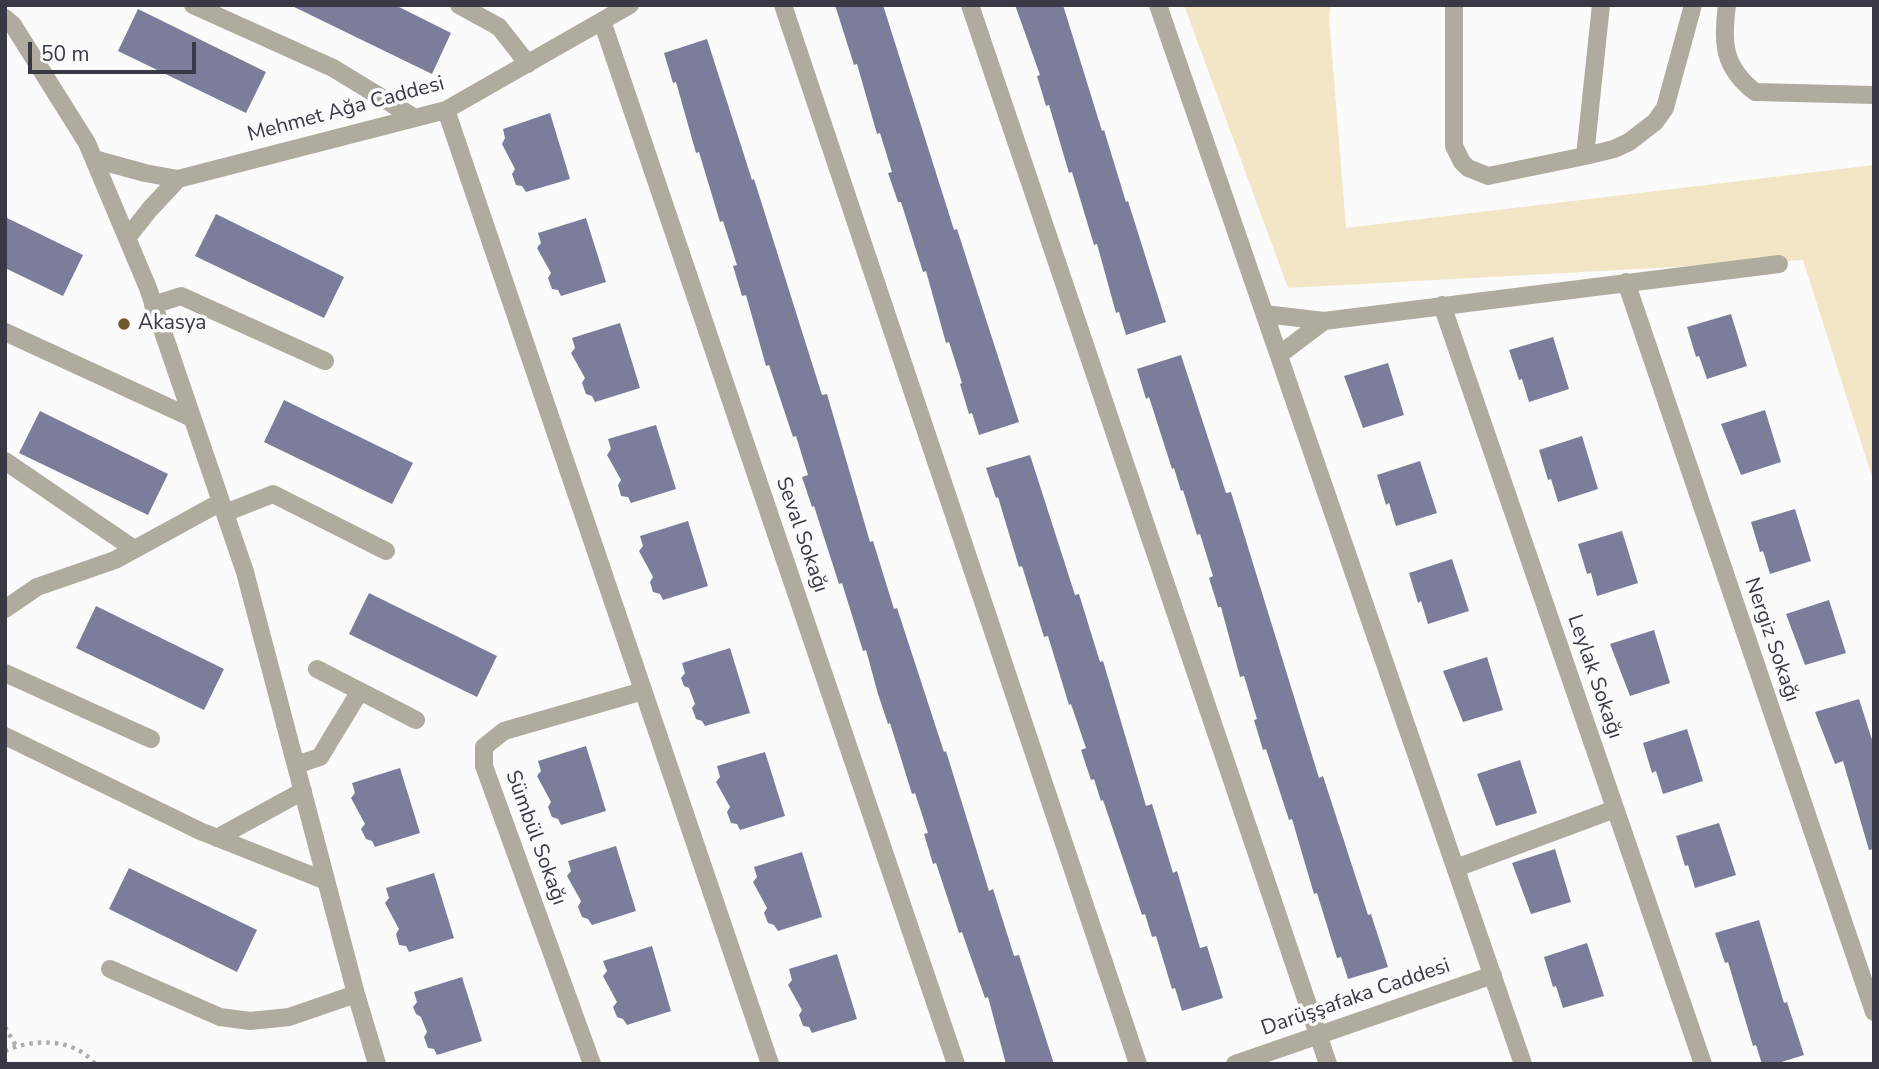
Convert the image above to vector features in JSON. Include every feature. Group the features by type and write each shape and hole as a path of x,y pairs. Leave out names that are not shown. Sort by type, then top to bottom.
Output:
{"street":[{"path":"193,5 333,68 415,118"},
{"path":"459,5 499,27 528,64"},
{"name":"Mehmet Ağa Caddesi","path":"93,159 178,179 446,110 630,5"},
{"path":"783,5 1138,1064"},
{"path":"970,5 1328,1064"},
{"path":"1158,5 1523,1064"},
{"path":"1454,5 1454,146 1461,162 1477,173 1488,176 1614,149 1629,142 1655,122 1665,108 1693,5"},
{"path":"1585,156 1601,5"},
{"path":"1727,5 1723,29 1727,55 1739,77 1755,92 1874,95"},
{"path":"5,18 13,25 87,142 153,304 245,572 356,994 377,1064"},
{"name":"Seval Sokağı","path":"602,21 956,1064"},
{"path":"446,110 770,1064"},
{"path":"127,239 178,179"},
{"path":"1265,314 1324,321 1779,264"},
{"name":"Nergiz Sokağı","path":"1626,282 1874,1012"},
{"path":"153,304 181,296 325,361"},
{"name":"Leylak Sokağı","path":"1441,305 1703,1064"},
{"path":"1279,355 1324,321"},
{"path":"5,332 192,418"},
{"path":"5,461 134,549"},
{"path":"5,609 37,587 115,560 223,507 273,494 386,551"},
{"path":"317,669 416,720"},
{"path":"5,673 151,739"},
{"path":"296,765 320,757 360,691"},
{"name":"Sümbül Sokağı","path":"592,1064 484,765 484,747 504,731 643,691"},
{"path":"5,736 217,838 327,881"},
{"path":"217,838 303,791"},
{"path":"1456,868 1615,809"},
{"path":"110,969 220,1017 250,1021 289,1017 356,994"},
{"name":"Darüşşafaka Caddesi","path":"1235,1064 1493,975"}],"path":[{"path":"5,1027 16,1046"},
{"path":"5,1051 16,1046 57,1042 88,1055 95,1064"}],"shaded area":[{"path":"1184,5 1331,5 1329,17 1346,228 1874,165 1874,483 1803,260 1288,288"}],"building":[{"path":"290,5 395,5 451,33 432,74"},
{"path":"835,5 883,5 954,230 957,229 1019,422 979,435 972,413 969,414 960,384 962,383 949,342 946,343 926,271 923,272 901,202 898,202 888,173 892,172 880,133 877,134 857,64 854,65"},
{"path":"1015,5 1063,5 1166,322 1126,335 1119,312 1116,313 1097,244 1094,245 1072,172 1069,173 1049,105 1046,106 1037,76 1040,75"},
{"path":"138,9 266,72 246,113 118,51"},
{"path":"707,39 822,395 827,394 870,542 873,541 894,609 897,608 944,752 946,751 989,891 993,889 1014,956 1019,955 1054,1064 1006,1064 988,997 985,998 962,932 959,933 936,863 933,864 924,834 928,833 915,793 912,794 866,650 863,651 842,583 839,584 814,506 812,507 802,477 808,475 796,436 793,437 769,365 766,366 746,295 742,296 733,266 737,265 723,221 720,222 699,152 696,153 676,82 673,83 664,53"},
{"path":"550,113 570,179 526,192 522,186 516,185 512,174 515,169 502,144 505,138 503,129"},
{"path":"216,214 344,277 324,318 195,256"},
{"path":"5,217 83,255 63,296 5,268"},
{"path":"586,218 606,282 561,296 558,290 552,289 548,278 551,273 537,248 541,243 538,233"},
{"path":"1731,314 1747,366 1707,379 1699,356 1696,357 1687,327"},
{"path":"620,323 640,388 595,402 592,396 586,394 582,383 585,378 571,353 575,348 572,338"},
{"path":"1553,337 1569,389 1529,402 1509,350"},
{"path":"1181,355 1226,493 1231,492 1319,778 1323,776 1368,915 1371,914 1388,967 1348,979 1341,957 1337,958 1317,893 1314,894 1292,819 1289,820 1266,749 1263,750 1244,676 1240,677 1221,607 1218,607 1209,578 1213,576 1200,534 1197,535 1183,490 1181,491 1174,468 1172,469 1137,369"},
{"path":"1388,363 1404,415 1363,428 1344,376"},
{"path":"284,400 413,463 392,504 264,442"},
{"path":"1765,410 1781,462 1741,475 1721,424"},
{"path":"40,411 168,474 148,515 19,453"},
{"path":"656,425 676,489 631,503 628,497 621,496 618,485 621,480 607,455 611,449 608,439"},
{"path":"1582,436 1598,489 1558,502 1539,450"},
{"path":"1030,455 1075,595 1079,594 1100,662 1103,661 1146,806 1152,804 1173,873 1177,871 1200,948 1207,946 1223,998 1182,1011 1175,988 1172,989 1156,936 1152,937 1145,914 1142,915 1103,800 1101,801 1094,779 1091,780 1081,750 1086,748 1071,704 1069,705 1048,636 1044,637 1022,566 1019,567 998,497 996,498 986,468"},
{"path":"1420,461 1437,513 1396,526 1377,475"},
{"path":"1795,509 1811,561 1770,574 1751,522"},
{"path":"688,521 708,586 663,600 660,594 653,592 650,582 653,577 639,551 643,546 640,536"},
{"path":"1622,531 1638,583 1597,596 1591,573 1587,574 1578,544"},
{"path":"1452,559 1469,611 1428,624 1409,573"},
{"path":"369,593 497,656 477,697 349,634"},
{"path":"1829,600 1846,653 1805,665 1786,614"},
{"path":"96,606 224,669 204,710 76,648"},
{"path":"1654,630 1670,683 1630,696 1610,644"},
{"path":"730,648 750,713 705,726 702,721 696,719 692,708 695,704 689,688 684,686 681,678 685,673 682,663"},
{"path":"1487,657 1503,710 1463,722 1443,671"},
{"path":"1859,699 1874,746 1874,849 1869,850 1843,761 1835,764 1815,712"},
{"path":"1687,729 1703,781 1663,794 1656,771 1652,773 1643,743"},
{"path":"586,746 606,811 561,825 558,819 552,817 548,807 551,802 537,776 541,771 538,761"},
{"path":"765,752 785,816 740,830 737,824 731,823 727,812 730,807 716,782 720,777 717,766"},
{"path":"1520,760 1537,813 1496,826 1477,774"},
{"path":"400,768 420,833 375,847 372,841 366,839 361,829 365,824 351,798 355,793 352,783"},
{"path":"1719,823 1736,875 1695,888 1676,836"},
{"path":"616,846 636,911 592,925 588,919 582,917 578,907 581,901 567,876 571,871 568,861"},
{"path":"1555,849 1571,902 1531,914 1512,863"},
{"path":"802,852 822,917 778,931 774,925 768,923 764,913 767,908 753,882 757,877 754,867"},
{"path":"129,868 257,930 237,972 109,909"},
{"path":"434,873 454,938 409,952 406,946 399,945 396,934 399,929 385,903 389,898 386,888"},
{"path":"1759,920 1784,1003 1787,1002 1804,1055 1775,1064 1762,1064 1756,1045 1753,1046 1728,962 1725,963 1715,933"},
{"path":"1587,943 1604,996 1563,1008 1544,957"},
{"path":"652,946 671,1011 627,1025 623,1019 617,1017 613,1007 617,1002 603,976 607,971 603,961"},
{"path":"837,954 857,1019 812,1033 809,1027 803,1026 799,1015 802,1010 788,985 792,980 789,969"},
{"path":"462,977 482,1041 437,1055 434,1049 428,1048 424,1037 427,1032 413,1007 417,1002 414,992"}],"place":[{"name":"Akasya","path":"124,324"}]}
